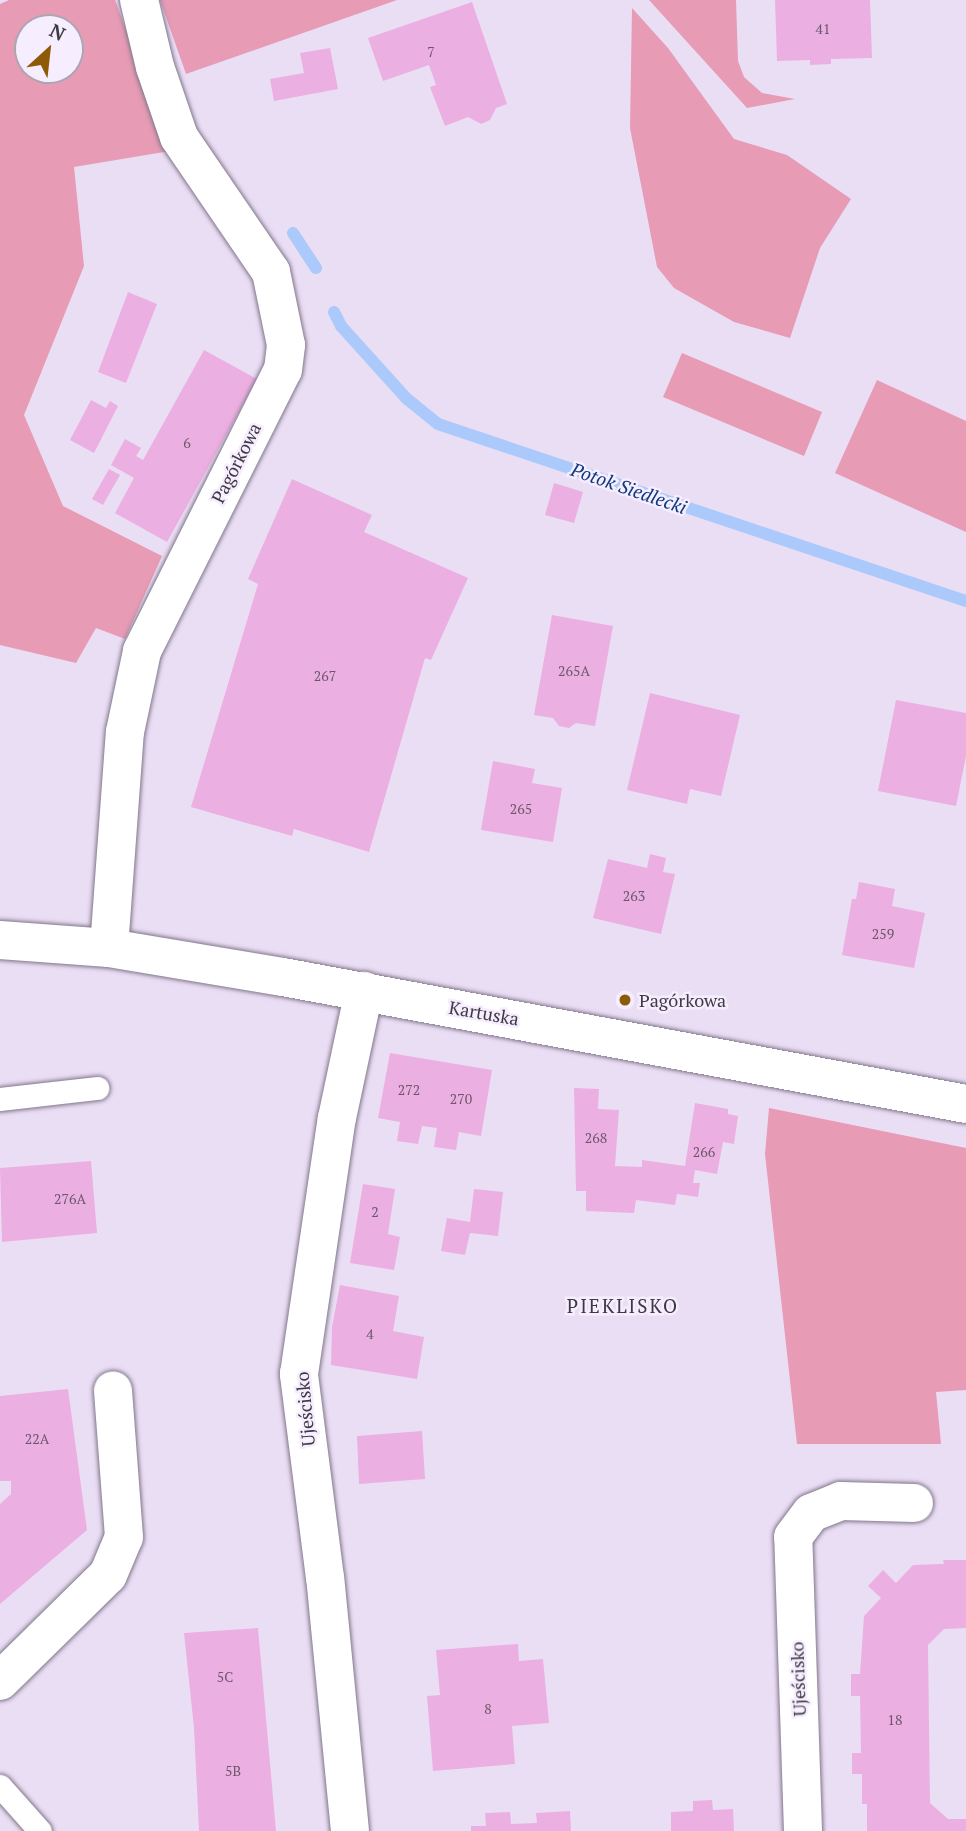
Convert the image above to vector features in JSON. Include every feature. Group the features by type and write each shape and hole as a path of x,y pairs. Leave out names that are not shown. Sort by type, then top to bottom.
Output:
{"street":[{"name":"Pagórkowa","path":"110,948 125,732 142,651 283,370 286,345 271,272 179,137 155,67 139,0"},
{"name":"Kartuska","path":"0,940 110,948 364,991 966,1104"},
{"name":"Ujeścisko","path":"350,1831 325,1578 299,1374 337,1118 364,991"},
{"path":"0,1681 108,1575 124,1537 113,1390"},
{"name":"Ujeścisko","path":"803,1831 793,1537 811,1513 841,1502 914,1503"}],"lane":[{"path":"0,1099 97,1088"},
{"path":"0,1786 40,1831"}],"shaded area":[{"path":"9,0 115,0 170,151 74,167 84,266 24,415 63,506 162,556 125,639 96,628 76,663 0,645 0,4"},
{"path":"160,0 397,0 186,74"},
{"path":"649,0 736,0 738,61 744,77 762,93 795,99 747,108"},
{"path":"632,8 668,48 734,139 787,155 851,199 820,248 790,338 734,322 674,288 657,267 630,128"},
{"path":"682,353 822,412 804,456 663,397"},
{"path":"877,380 966,421 966,532 835,473"},
{"path":"769,1108 966,1148 966,1390 936,1392 941,1444 797,1444 765,1154"}],"building":[{"path":"775,0 870,0 872,58 831,59 831,64 810,65 810,60 777,61"},
{"path":"472,2 507,104 496,108 490,120 481,124 468,117 445,126 430,87 436,85 429,65 383,81 368,38"},
{"path":"330,48 338,89 274,101 270,79 304,73 300,53"},
{"path":"128,292 157,304 126,383 98,372"},
{"path":"204,350 257,379 167,542 115,513 134,478 111,465 125,439 141,448 136,456 143,460"},
{"path":"91,400 106,408 110,401 118,406 94,453 70,440"},
{"path":"109,469 120,475 103,505 92,499"},
{"path":"292,479 372,515 364,532 468,578 431,660 425,658 369,852 294,829 292,836 191,807 258,584 248,579"},
{"path":"554,483 583,492 574,523 545,515"},
{"path":"552,615 613,626 595,726 576,723 569,728 559,726 553,718 534,715"},
{"path":"650,693 740,715 721,796 690,789 687,804 627,790"},
{"path":"896,700 966,713 966,756 956,806 878,791"},
{"path":"493,761 535,769 532,783 562,788 553,842 481,830"},
{"path":"650,854 666,858 663,872 675,874 661,934 593,918 608,859 647,868"},
{"path":"859,882 895,889 892,906 925,913 914,968 842,955 852,899 856,899"},
{"path":"390,1053 492,1070 481,1136 459,1132 456,1150 434,1147 437,1128 422,1126 418,1144 397,1141 400,1122 378,1118"},
{"path":"574,1088 599,1089 598,1109 619,1110 615,1166 642,1167 642,1160 685,1166 695,1103 728,1109 728,1114 738,1116 734,1144 723,1142 717,1174 695,1170 693,1183 700,1183 698,1197 677,1194 675,1205 636,1200 634,1213 586,1211 586,1191 576,1191"},
{"path":"91,1161 97,1233 2,1242 0,1168"},
{"path":"363,1184 395,1189 388,1234 400,1237 394,1270 350,1263"},
{"path":"474,1189 503,1192 498,1236 470,1233 465,1255 441,1251 447,1218 470,1222"},
{"path":"340,1285 399,1296 393,1331 424,1337 417,1379 331,1365 332,1327"},
{"path":"68,1389 87,1530 0,1604 0,1504 11,1494 11,1481 0,1481 0,1396"},
{"path":"422,1431 425,1479 359,1484 357,1436"},
{"path":"943,1560 966,1560 966,1628 944,1629 928,1645 930,1803 948,1819 966,1819 966,1831 867,1831 867,1804 862,1804 862,1774 852,1774 852,1753 861,1753 860,1696 851,1696 851,1674 860,1674 864,1616 881,1598 868,1586 883,1570 896,1583 913,1565 944,1564"},
{"path":"258,1628 276,1831 199,1831 194,1728 184,1633"},
{"path":"518,1644 519,1661 543,1659 549,1723 512,1726 515,1764 433,1771 427,1696 440,1695 436,1650"},
{"path":"712,1800 713,1810 733,1809 734,1831 671,1831 671,1812 693,1811 693,1801"},
{"path":"570,1811 571,1831 471,1831 471,1826 486,1826 485,1813 510,1812 511,1824 537,1823 536,1813"}],"waterway":[{"name":"Potok Siedlecki","path":"293,233 316,268"},
{"name":"Potok Siedlecki","path":"334,312 341,326 406,398 438,424 966,601"}],"place":[{"name":"Pagórkowa","path":"625,1000"}],"district":[{"name":"PIEKLISKO","path":"623,1306"}]}
